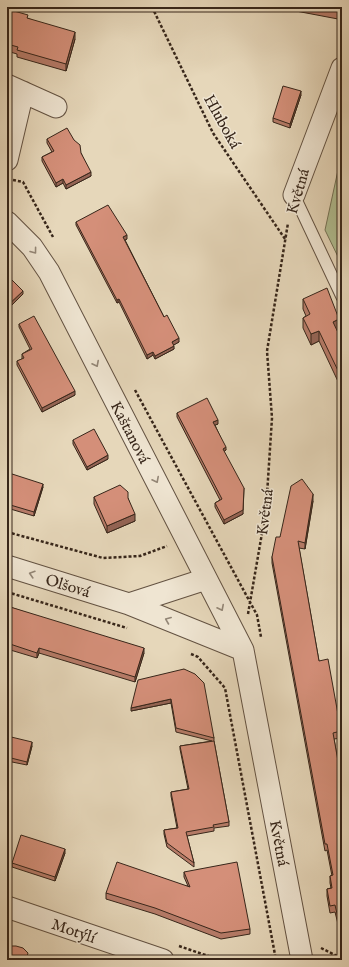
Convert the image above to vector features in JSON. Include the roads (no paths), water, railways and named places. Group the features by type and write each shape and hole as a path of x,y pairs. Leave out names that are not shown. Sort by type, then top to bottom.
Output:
{"street":[{"name":"Květná","path":"294,195 342,68"},
{"path":"7,160 15,89 56,107"},
{"name":"Kaštanová","path":"7,222 32,247 49,272 243,650"},
{"name":"Olšová","path":"7,566 129,604 243,650"},
{"path":"129,604 206,579"},
{"name":"Květná","path":"243,650 302,960"},
{"name":"Motýlí","path":"7,907 163,960"}],"lane":[{"path":"294,195 342,297"}]}
